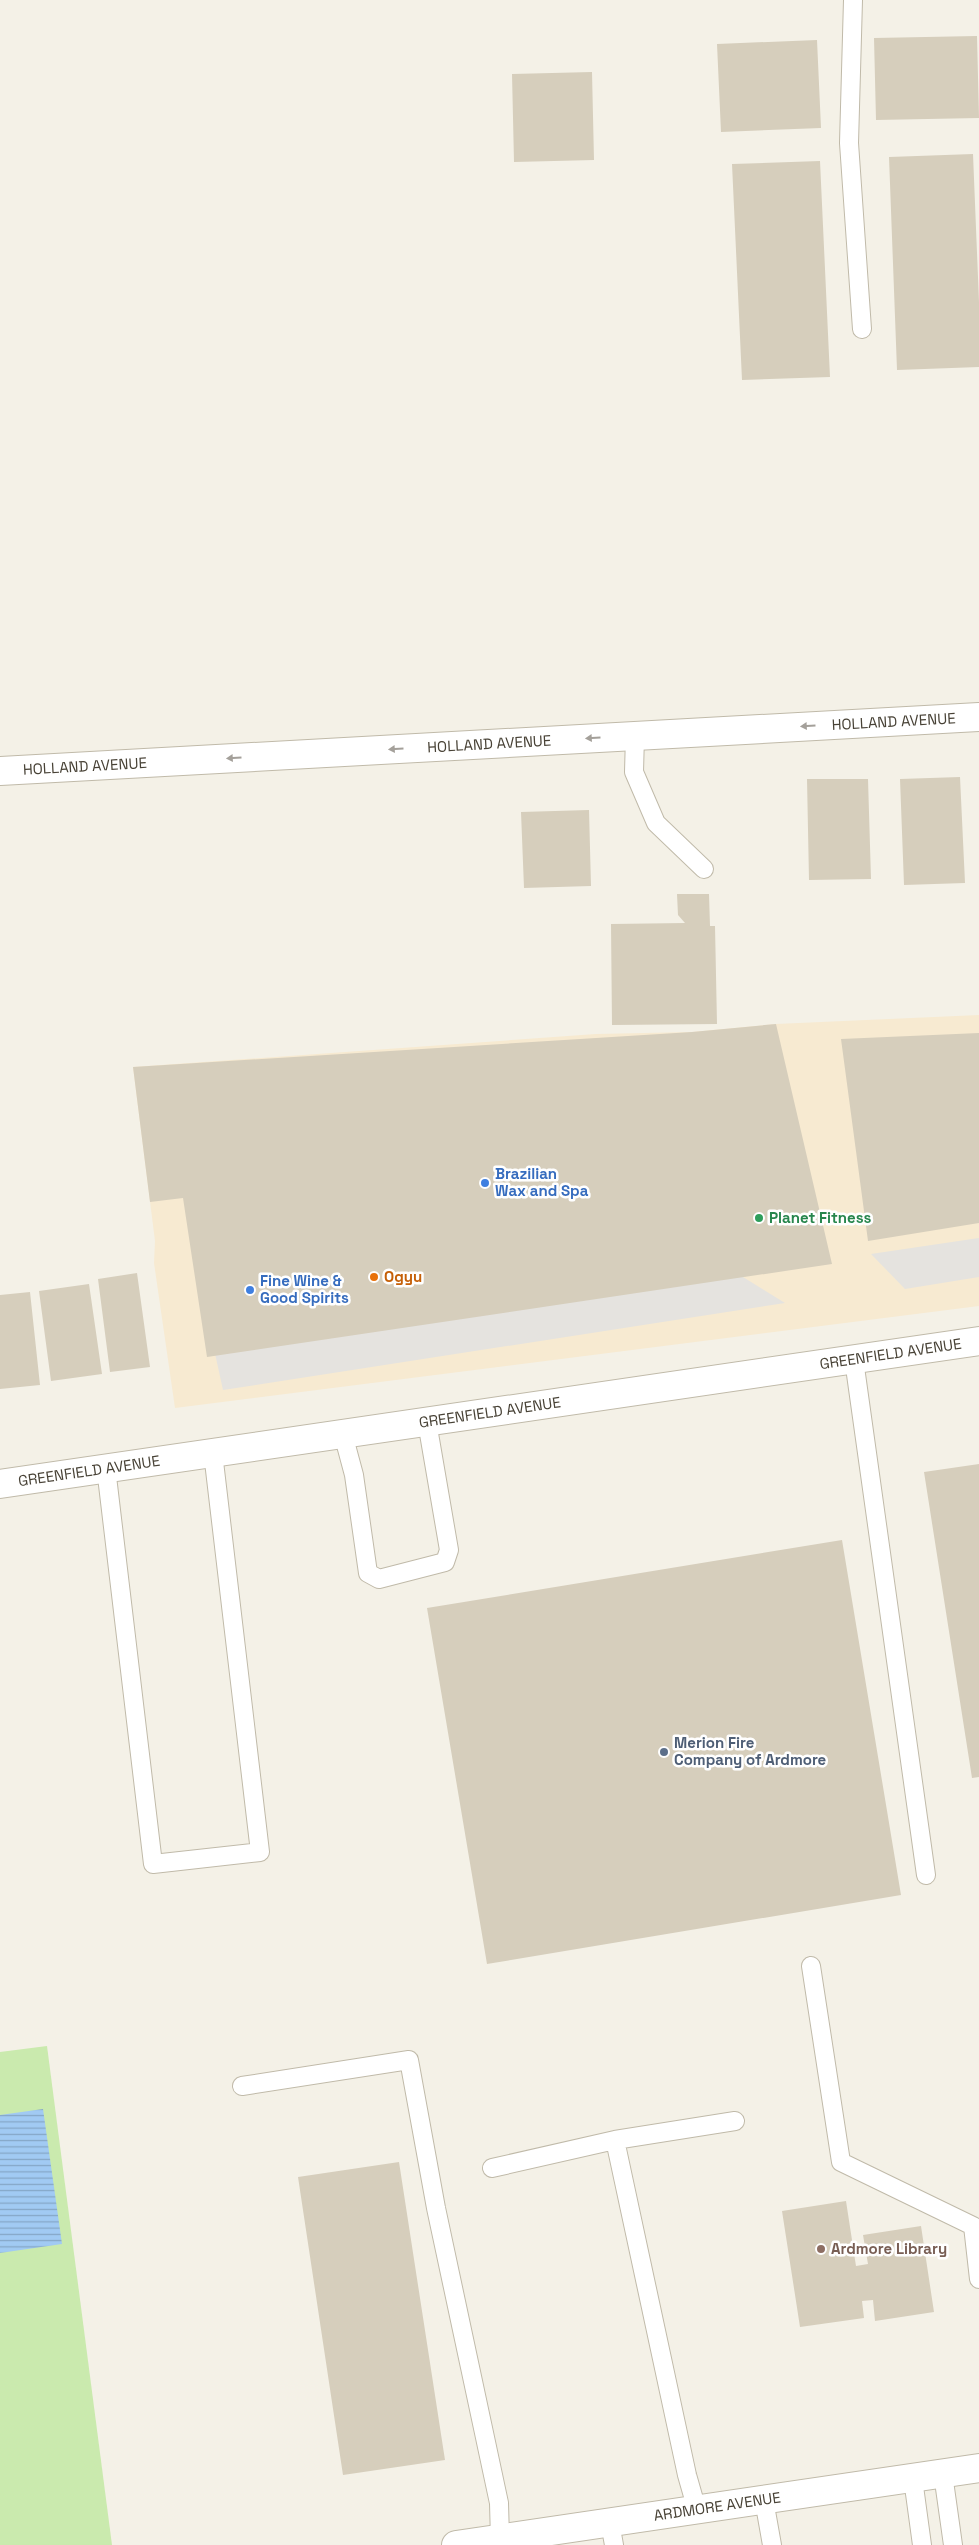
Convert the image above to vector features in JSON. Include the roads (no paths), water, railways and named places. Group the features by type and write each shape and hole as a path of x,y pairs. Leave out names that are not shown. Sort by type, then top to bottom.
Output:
{"street":[{"name":"HOLLAND AVENUE","path":"0,771 979,717"},
{"name":"GREENFIELD AVENUE","path":"0,1484 979,1342"},
{"name":"ARDMORE AVENUE","path":"456,2545 500,2538 612,2534 697,2510 979,2468"}],"lane":[{"path":"853,0 849,143 862,329"},
{"path":"635,736 634,772 656,823 704,869"},
{"path":"854,1360 926,1876"},
{"path":"343,1434 354,1475 368,1573 379,1579 445,1562 449,1550 427,1422"},
{"path":"106,1468 153,1864 260,1852 213,1453"},
{"path":"810,1966 841,2162 972,2226 979,2279"},
{"path":"242,2086 409,2060 436,2208 499,2503 500,2538"},
{"path":"492,2168 615,2140 735,2121"},
{"path":"615,2140 687,2475 697,2510"},
{"path":"943,2474 953,2545"},
{"path":"913,2478 922,2545"},
{"path":"764,2500 772,2545"}],"water":[{"path":"43,2109 62,2244 0,2253 0,2115"}],"place":[{"name":"Brazilian Wax and Spa","path":"485,1183"},
{"name":"Planet Fitness","path":"759,1218"},
{"name":"Ogyu","path":"374,1277"},
{"name":"Fine Wine & Good Spirits","path":"250,1290"},
{"name":"Merion Fire Company of Ardmore","path":"664,1752"},
{"name":"Ardmore Library","path":"821,2249"}]}
